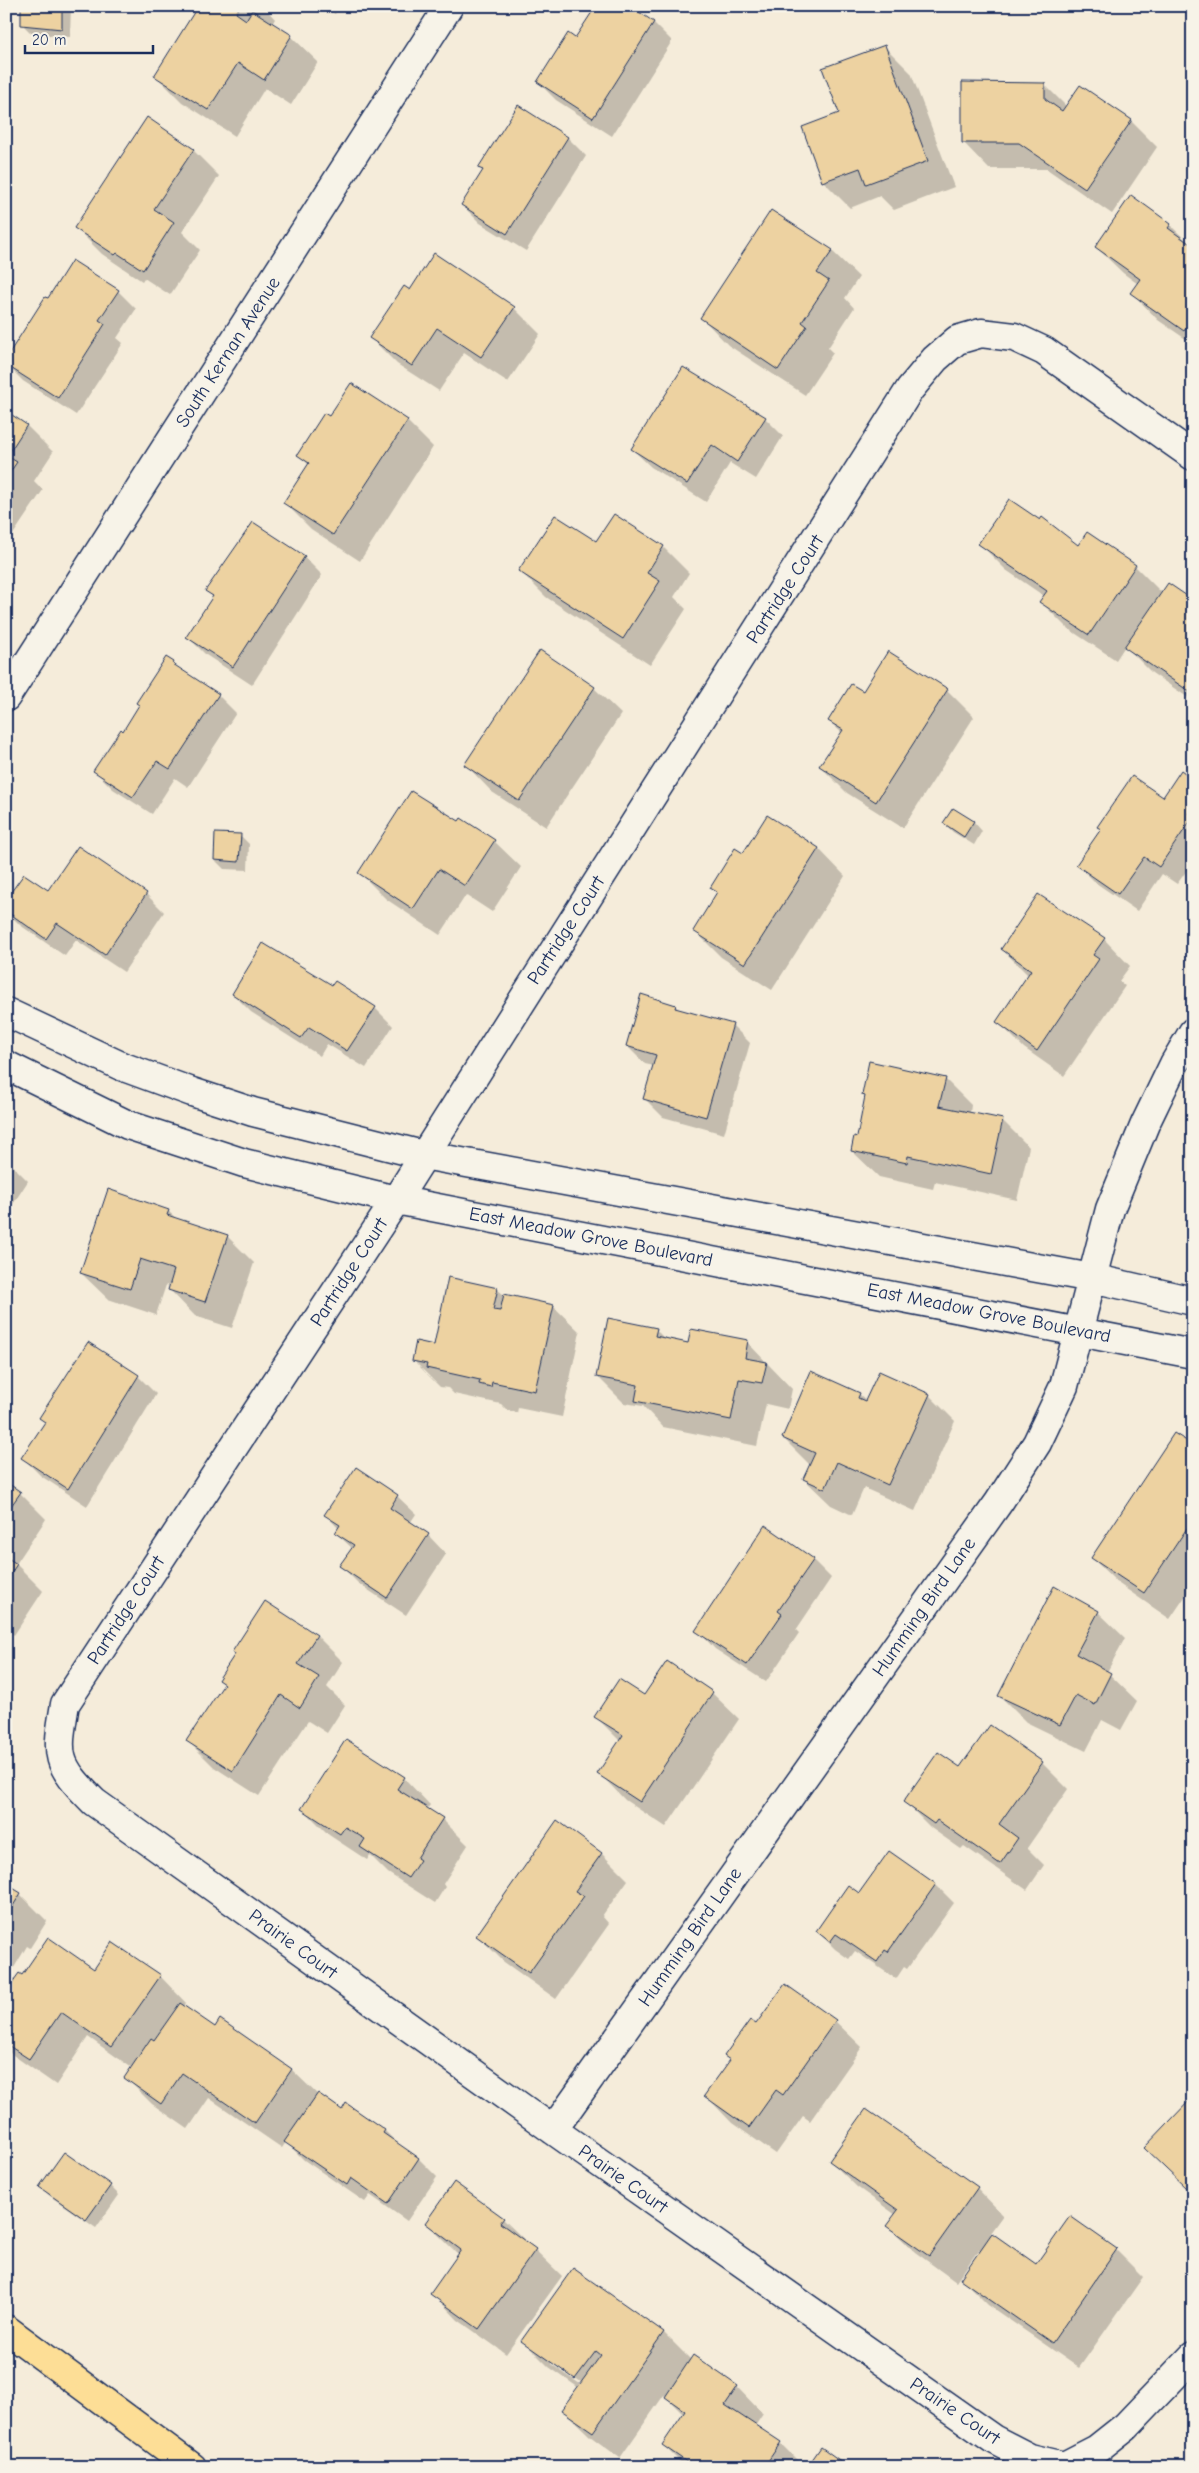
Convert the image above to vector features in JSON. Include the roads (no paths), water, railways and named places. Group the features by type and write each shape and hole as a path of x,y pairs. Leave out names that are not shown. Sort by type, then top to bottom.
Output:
{"highway":[{"path":"6,2329 192,2467"}],"street":[{"name":"South Kernan Avenue","path":"6,698 449,6"},
{"name":"Partridge Court","path":"61,1764 59,1738 64,1704 396,1200 910,389 935,359 957,340 981,333 1014,337 1044,351 1193,456"},
{"path":"6,1012 121,1066 192,1092 253,1112 423,1155 1092,1278 1193,1301"},
{"name":"Humming Bird Lane","path":"553,2130 999,1502 1037,1443 1060,1394 1079,1330 1110,1209 1145,1124 1174,1064 1193,1032"},
{"name":"East Meadow Grove Boulevard","path":"6,1065 128,1125 244,1163 396,1200 1079,1330 1193,1354"},
{"name":"Prairie Court","path":"61,1764 94,1802 553,2130 985,2433 1030,2458 1064,2466 1097,2449 1126,2426 1193,2356"}]}
